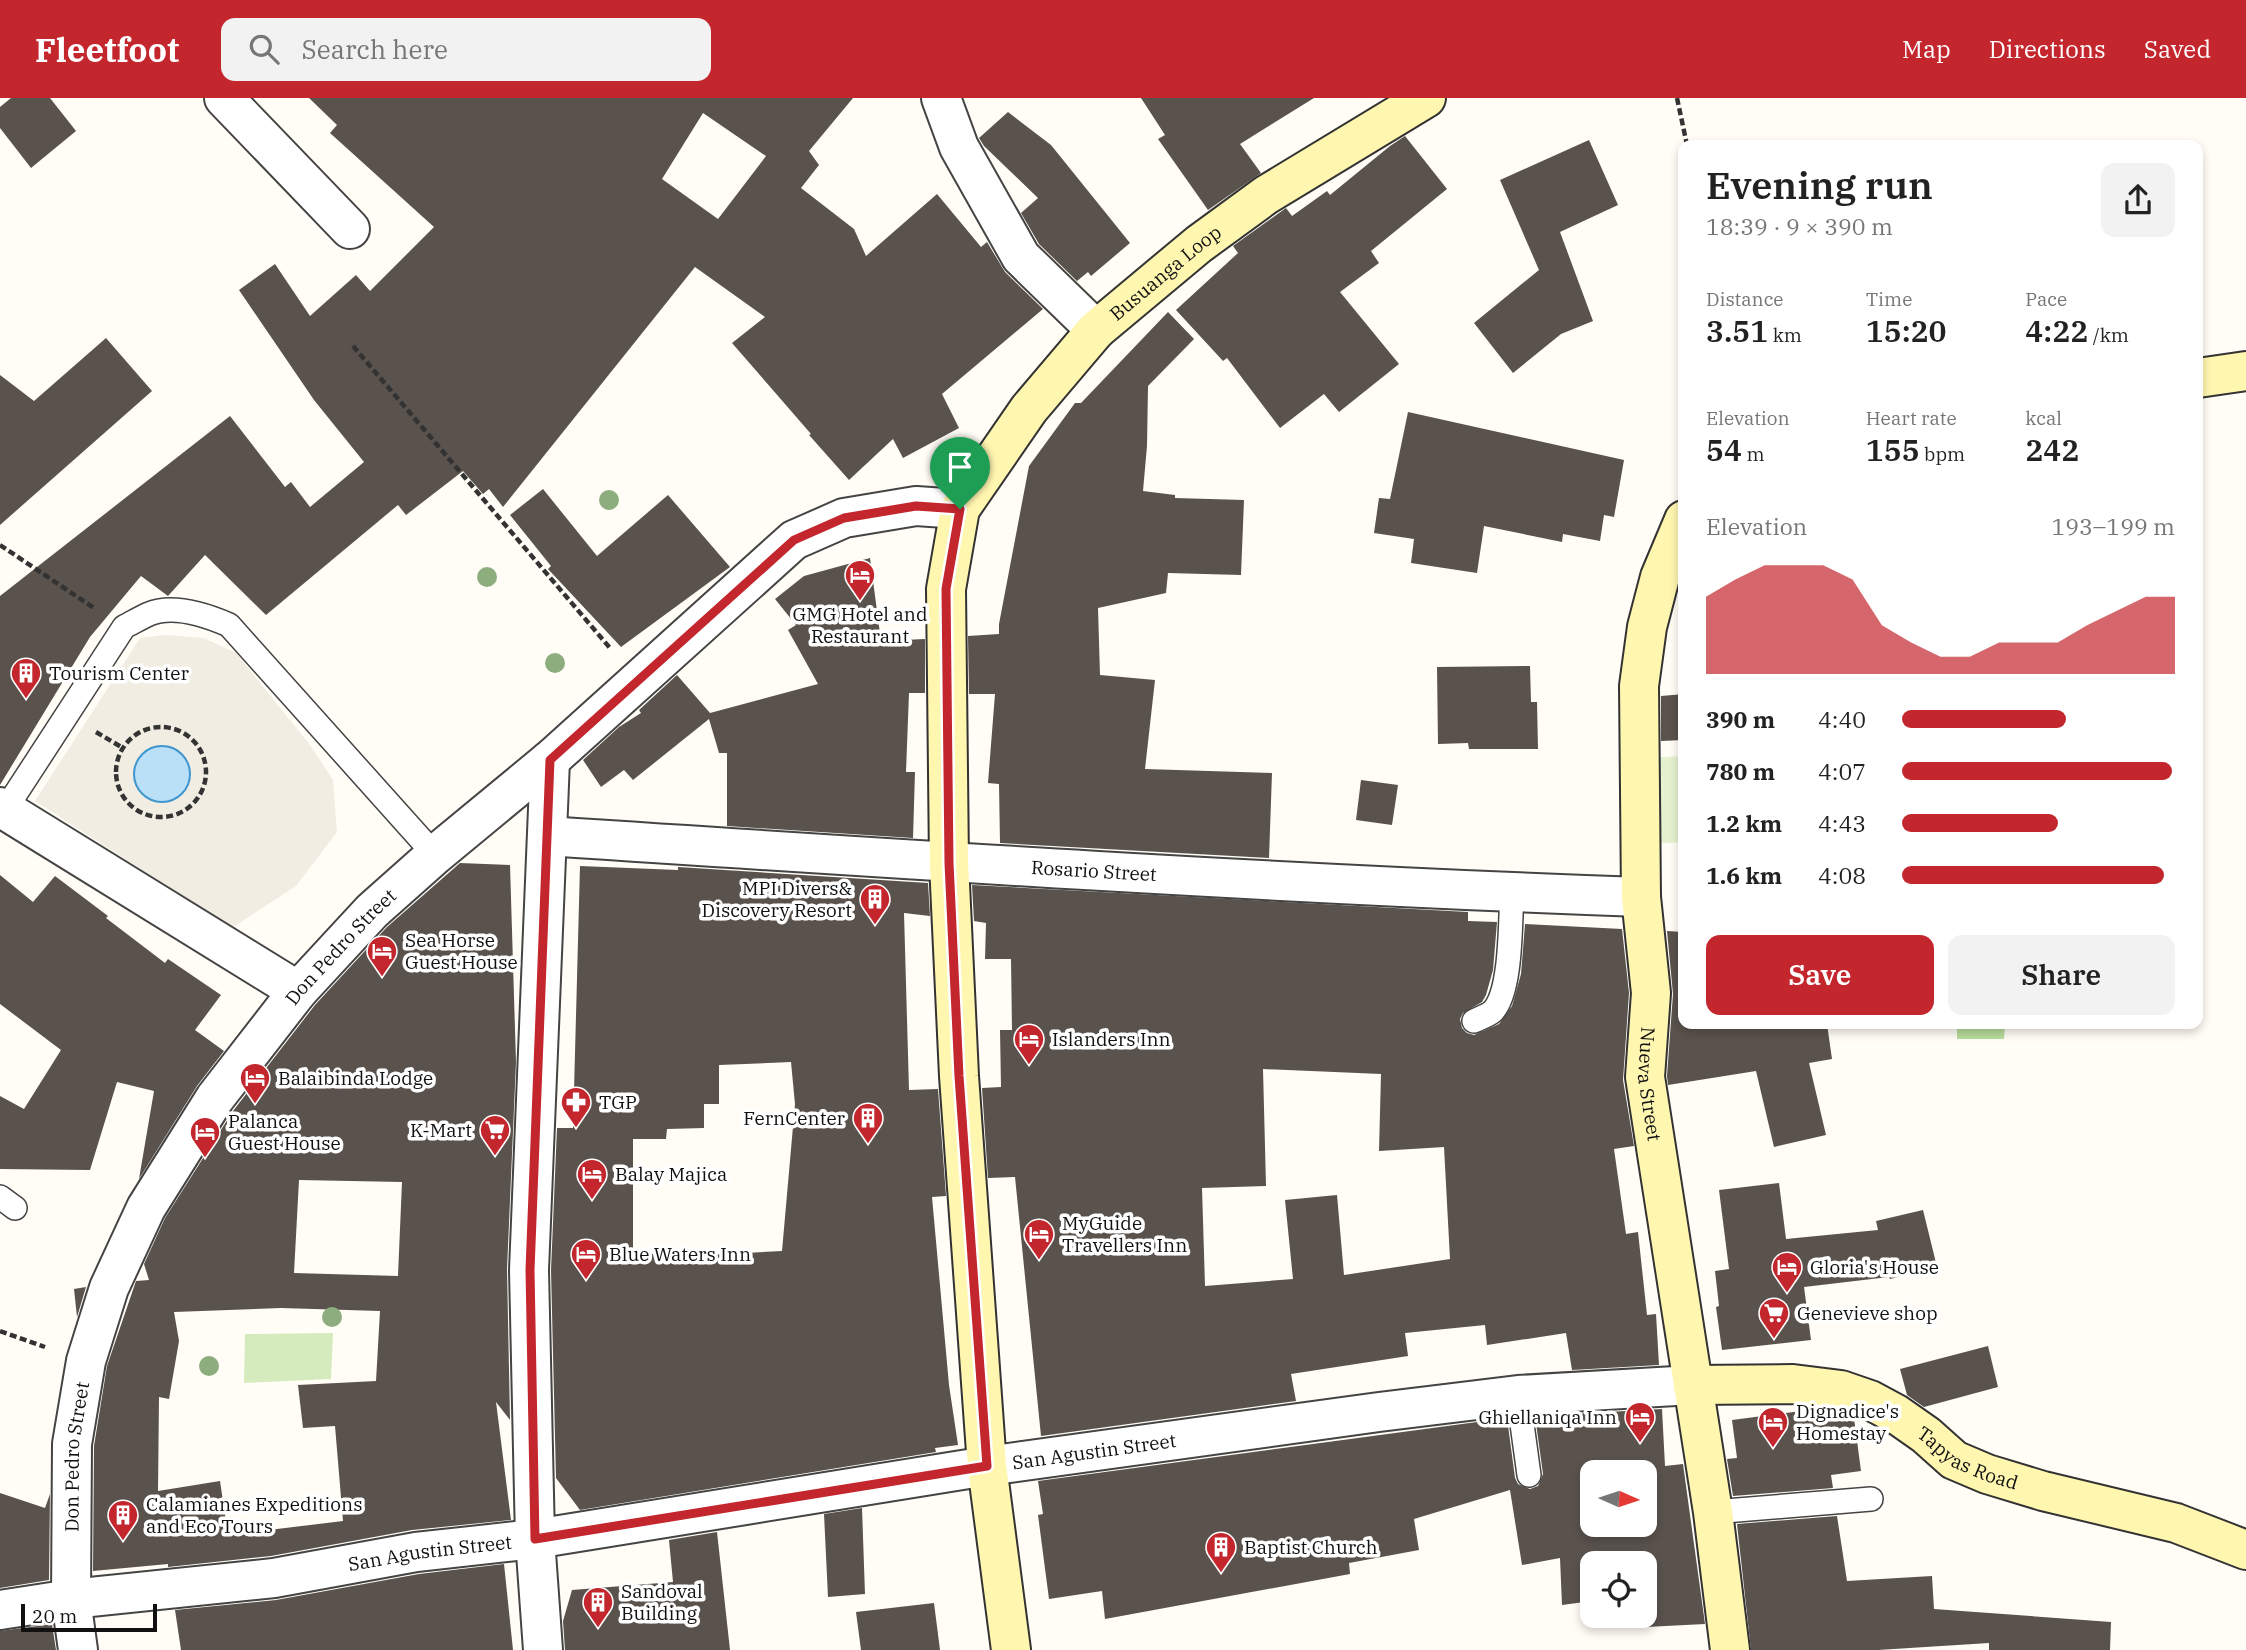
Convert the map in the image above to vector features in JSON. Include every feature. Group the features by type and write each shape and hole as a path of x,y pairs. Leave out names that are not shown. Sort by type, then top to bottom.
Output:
{"street":[{"path":"224,98 350,229"},
{"path":"941,98 959,147 1021,257 1096,330"},
{"name":"Busuanga Loop","path":"960,509 1029,409 1096,330 1199,244 1266,195 1426,98"},
{"path":"2203,377 2246,371"},
{"name":"Don Pedro Street","path":"78,1650 71,1599 72,1444 86,1361 109,1288 146,1208 194,1131 215,1098 298,990 372,911 550,760 794,540 844,518 916,506 960,509"},
{"path":"960,509 946,589 949,863 959,1076 987,1466 1011,1650"},
{"name":"Nueva Street","path":"1678,536 1657,590 1647,627 1639,686 1641,897 1651,993 1645,1077 1713,1512 1730,1650"},
{"path":"543,1650 535,1539 530,1270 550,760"},
{"path":"3,808 298,990"},
{"name":"Rosario Street","path":"547,836 949,863 1641,897"},
{"name":"Tapyas Road","path":"1693,1385 1793,1384 1841,1390 1896,1413 1926,1434 1954,1460 1987,1474 2043,1491 2176,1522 2246,1550"},
{"name":"San Agustin Street","path":"0,1610 71,1599 274,1578 416,1552 535,1539 987,1466 1379,1412 1518,1395 1693,1385"}],"lane":[{"path":"3,808 124,627 151,613 169,610 212,618 229,625 435,855"},
{"path":"1474,1021 1492,1012 1501,1000 1506,984 1512,892"},
{"path":"1518,1395 1529,1475"},
{"path":"1713,1512 1871,1499"}],"path":[{"path":"1677,98 1686,140"},
{"path":"354,346 638,681"},
{"path":"0,545 124,627"},
{"path":"160,726 175,728 189,736 200,747 206,760 206,778 201,794 190,807 175,816 158,818 142,813 128,803 120,791 116,776 122,748 132,736 145,729 160,726"}],"green space":[{"path":"1678,756 1678,842 1648,844 1643,758"},
{"path":"1957,1029 2005,1029 2004,1039 1957,1039"},
{"path":"333,1333 331,1379 244,1383 245,1334"}],"shaded area":[{"path":"166,635 204,638 236,653 310,745 333,780 337,832 296,886 232,928 35,801 140,638"}],"water":[{"path":"157,746 167,746 182,754 188,763 188,785 182,794 167,802 157,802 139,790 134,779 134,769 146,751"}],"building":[{"path":"11,98 50,98 76,131 31,168 0,128 0,107"},
{"path":"309,98 853,98 809,151 819,165 801,188 854,229 866,256 937,194 981,247 987,242 1005,272 1043,309 942,394 959,428 903,458 893,439 849,480 732,343 765,317 695,267 503,507 489,489 483,494 463,471 406,515 398,505 266,615 205,555 168,596 141,576 90,637 0,785 0,596 230,416 285,487 291,482 310,507 364,462 314,400 239,290 275,264 310,316 356,275 370,291 434,227 330,133 337,125","holes":["703,113 766,156 718,219 662,179"]},
{"path":"1141,98 1314,98 1240,144 1261,173 1208,210 1158,139 1165,135"},
{"path":"1008,112 1051,145 1130,243 1091,276 1088,272 1077,281 1039,244 1021,213 1038,198 979,138"},
{"path":"1405,136 1447,189 1371,251 1379,263 1340,292 1399,364 1339,412 1324,394 1280,428 1227,358 1223,361 1176,310 1238,253 1233,246 1286,208 1292,216 1327,191 1330,195"},
{"path":"1589,140 1618,205 1560,232 1593,321 1561,334 1513,373 1474,323 1539,270 1500,180"},
{"path":"1168,312 1194,339 1148,386 1143,491 1175,495 1175,498 1244,500 1241,575 1168,573 1166,593 1098,608 1100,675 1155,680 1145,769 1272,773 1269,858 1000,843 999,784 988,783 995,694 969,694 968,636 999,634 1029,466 1075,403 1081,403"},
{"path":"106,338 152,391 0,525 0,375 34,401"},
{"path":"1408,412 1624,460 1614,517 1604,515 1600,541 1563,534 1562,542 1484,526 1477,573 1411,563 1414,539 1374,533 1379,498 1390,499"},
{"path":"543,489 597,556 668,495 730,567 621,647 548,569 551,566 510,515"},
{"path":"870,558 881,641 925,639 925,693 909,693 906,772 915,772 913,838 727,826 727,753 719,753 709,719 633,780 624,770 601,787 583,760 619,727 641,713 639,710 677,675 710,713 818,684 788,630 796,625 775,599 804,576"},
{"path":"1530,666 1531,702 1537,702 1538,749 1469,749 1468,743 1438,744 1437,667"},
{"path":"1678,695 1678,740 1661,741 1661,696"},
{"path":"1361,780 1398,785 1392,825 1356,820"},
{"path":"460,863 510,865 516,1062 507,1269 510,1420 496,1402 511,1520 412,1530 271,1556 168,1567 168,1564 93,1571 94,1446 107,1366 136,1281 149,1280 144,1264 165,1218 233,1111 315,1005 387,927","holes":["299,1180 402,1182 398,1276 294,1273","281,1308 380,1311 376,1381 298,1385 303,1428 335,1426 343,1521 228,1535 220,1481 158,1491 159,1397 169,1399 179,1341 174,1312"]},
{"path":"580,866 678,870 678,867 928,883 930,916 904,913 909,1090 938,1089 946,1196 932,1197 949,1385 958,1445 935,1448 936,1452 580,1510 556,1478 551,1270 557,1128 573,1128","holes":["791,1062 795,1104 782,1251 633,1255 633,1139 666,1139 667,1129 704,1128 704,1104 719,1104 719,1065"]},
{"path":"0,875 33,902 55,876 165,963 168,959 221,995 195,1030 224,1051 197,1086 139,1179 154,1091 117,1082 90,1170 0,1169 0,1096 24,1109 61,1050 0,1004"},
{"path":"972,885 1468,912 1468,921 1497,922 1493,970 1486,995 1482,1002 1463,1013 1460,1019 1462,1028 1474,1035 1499,1024 1512,1006 1521,974 1525,924 1622,929 1629,993 1623,1080 1634,1146 1614,1149 1626,1234 1638,1232 1647,1315 1656,1314 1659,1365 1572,1370 1566,1333 1487,1345 1485,1325 1405,1333 1408,1356 1291,1374 1296,1401 1041,1436 1015,1177 988,1178 982,1088 1001,1087 1000,1030 1012,1030 1011,959 985,959 986,923 974,921","holes":["1263,1069 1381,1074 1379,1151 1444,1147 1450,1259 1344,1275 1337,1195 1285,1200 1293,1279 1205,1286 1202,1188 1266,1186"]},
{"path":"1667,931 1678,932 1678,1029 1828,1029 1832,1059 1809,1063 1826,1135 1774,1147 1756,1071 1668,1085 1673,994"},
{"path":"1779,1183 1786,1239 1878,1230 1876,1221 1923,1210 1937,1267 1890,1279 1804,1287 1811,1340 1722,1350 1716,1307 1719,1306 1715,1271 1729,1269 1719,1190"},
{"path":"86,1287 77,1317 74,1289"},
{"path":"1988,1346 1998,1387 1924,1407 1907,1395 1900,1369"},
{"path":"1662,1409 1665,1466 1683,1464 1705,1624 1657,1626 1657,1551 1580,1551 1580,1603 1562,1605 1560,1558 1522,1565 1510,1490 1414,1519 1419,1550 1349,1563 1350,1574 1105,1619 1102,1591 1049,1599 1038,1515 1043,1514 1038,1481 1507,1418 1518,1484 1530,1489 1538,1486 1543,1474 1535,1416"},
{"path":"1817,1409 1836,1411 1854,1418 1861,1471 1831,1475 1833,1488 1733,1496 1727,1459 1737,1458 1732,1420"},
{"path":"0,1493 45,1508 50,1494 49,1580 0,1588"},
{"path":"862,1508 865,1594 828,1597 824,1514"},
{"path":"1837,1516 1847,1581 1932,1576 1934,1609 2111,1622 2110,1650 1989,1650 1989,1643 1878,1650 1751,1650 1737,1524"},
{"path":"717,1532 730,1650 565,1650 563,1621 572,1590 673,1582 669,1540"},
{"path":"504,1564 513,1650 181,1650 175,1610 276,1600 419,1574"},
{"path":"934,1603 940,1650 861,1650 856,1612"},
{"path":"52,1624 56,1650 0,1650 0,1631"}],"place":[{"name":"GMG Hotel and Restaurant","path":"860,602"},
{"name":"Tourism Center","path":"26,700"},
{"name":"MPI Divers& Discovery Resort","path":"875,926"},
{"name":"Sea Horse Guest House","path":"382,978"},
{"name":"Islanders Inn","path":"1029,1066"},
{"name":"Balaibinda Lodge","path":"255,1105"},
{"name":"TGP","path":"576,1129"},
{"name":"FernCenter","path":"868,1145"},
{"name":"K-Mart","path":"495,1157"},
{"name":"Palanca Guest House","path":"205,1159"},
{"name":"Balay Majica","path":"592,1201"},
{"name":"MyGuide Travellers Inn","path":"1039,1261"},
{"name":"Blue Waters Inn","path":"586,1281"},
{"name":"Gloria's House","path":"1787,1294"},
{"name":"Genevieve shop","path":"1774,1340"},
{"name":"Ghiellaniqa Inn","path":"1640,1444"},
{"name":"Dignadice's Homestay","path":"1773,1449"},
{"name":"Calamianes Expeditions and Eco Tours","path":"123,1542"},
{"name":"Baptist Church","path":"1221,1574"},
{"name":"Sandoval Building","path":"598,1629"}],"route":[{"path":"916,506 960,509 946,589 949,863 959,1076 987,1466 535,1539 530,1270 550,760 794,540 844,518 916,506"}]}
